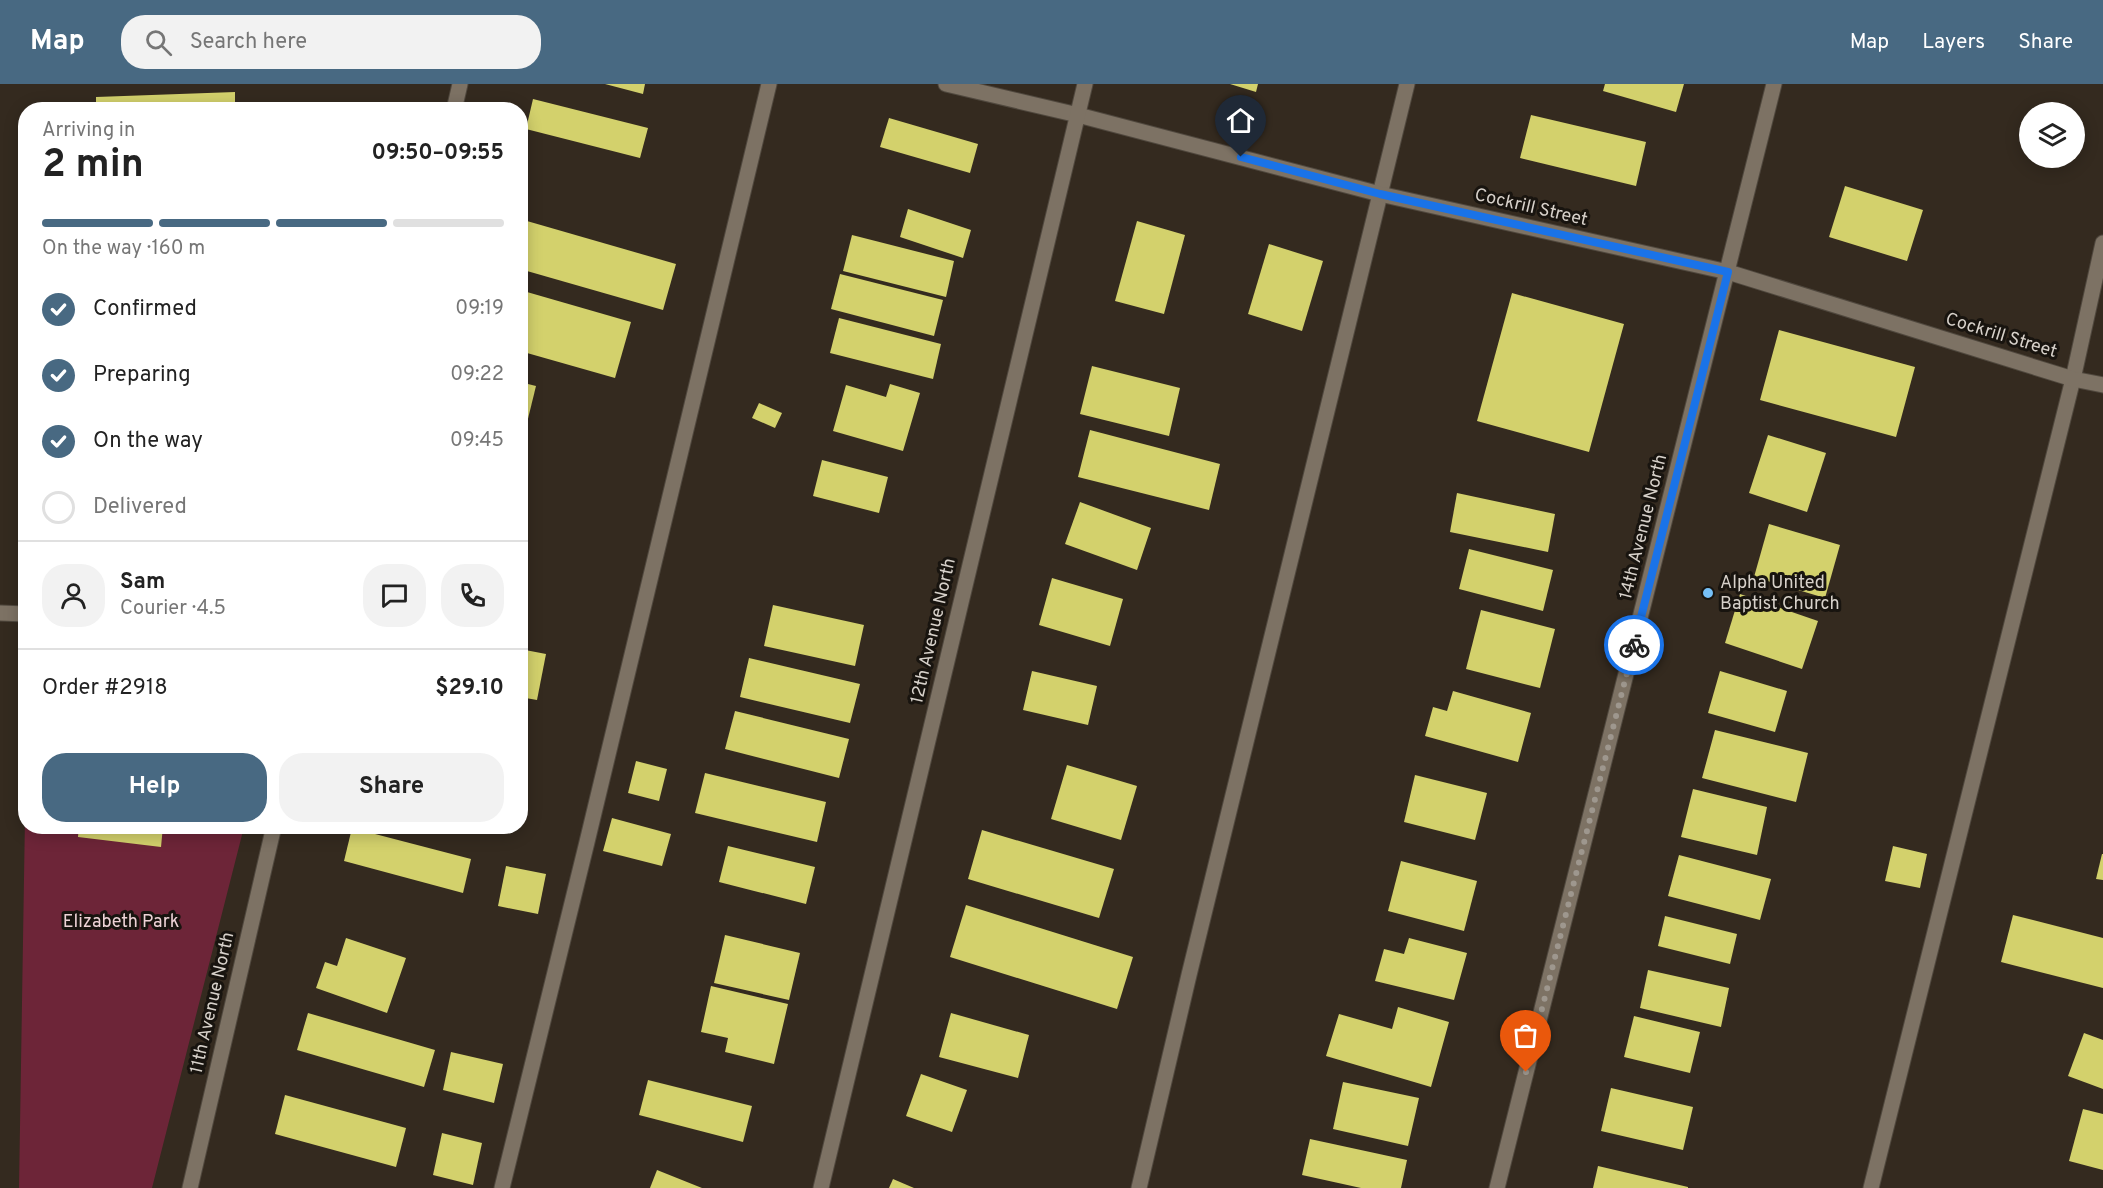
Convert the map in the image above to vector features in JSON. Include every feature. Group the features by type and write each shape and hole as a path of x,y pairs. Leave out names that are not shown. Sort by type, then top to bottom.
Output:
{"street":[{"path":"456,102 460,84"},
{"path":"502,1188 769,84"},
{"name":"Cockrill Street","path":"946,84 1078,114 1380,194 1728,272 2073,379 2103,385"},
{"name":"12th Avenue North","path":"821,1188 1085,84"},
{"path":"1139,1188 1407,84"},
{"name":"14th Avenue North","path":"1497,1188 1774,84"},
{"path":"1871,1188 2073,379 2103,243"},
{"path":"0,614 18,614"},
{"name":"11th Avenue North","path":"190,1188 272,834"}],"green space":[{"name":"Elizabeth Park","path":"25,834 242,834 152,1188 19,1188"}],"building":[{"path":"605,84 645,84 643,94"},
{"path":"1230,84 1258,84 1256,92"},
{"path":"1605,84 1684,84 1676,112 1603,91"},
{"path":"235,92 235,102 96,102 96,97"},
{"path":"533,99 648,128 640,158 528,130"},
{"path":"1531,115 1646,142 1636,186 1520,158"},
{"path":"889,118 978,144 970,173 880,147"},
{"path":"1845,186 1923,210 1907,261 1829,237"},
{"path":"908,209 971,230 963,258 900,237"},
{"path":"528,221 676,264 663,310 528,271"},
{"path":"1137,221 1185,235 1164,314 1115,301"},
{"path":"852,235 954,261 946,297 843,271"},
{"path":"1269,244 1323,261 1302,331 1248,314"},
{"path":"840,274 943,300 934,336 831,309"},
{"path":"528,292 631,322 615,378 528,353"},
{"path":"1512,293 1624,324 1589,452 1477,421"},
{"path":"839,318 941,344 933,379 830,353"},
{"path":"1779,330 1915,367 1896,437 1760,400"},
{"path":"1092,366 1180,388 1169,436 1080,414"},
{"path":"528,384 536,386 528,419"},
{"path":"890,384 920,393 903,451 833,431 846,385 886,397"},
{"path":"759,403 782,413 775,428 752,418"},
{"path":"1090,430 1220,464 1209,510 1078,477"},
{"path":"1768,435 1826,453 1807,512 1749,493"},
{"path":"822,460 888,477 879,513 813,496"},
{"path":"1457,493 1555,514 1548,552 1450,532"},
{"path":"1080,502 1151,528 1137,570 1065,544"},
{"path":"1769,524 1840,545 1825,598 1754,577"},
{"path":"1469,549 1553,570 1543,611 1459,589"},
{"path":"1052,578 1123,599 1110,646 1039,625"},
{"path":"1740,594 1818,621 1802,669 1725,643"},
{"path":"773,605 864,625 855,666 764,646"},
{"path":"1481,610 1555,629 1540,688 1466,669"},
{"path":"528,651 546,654 537,700 528,698"},
{"path":"749,658 860,684 850,723 740,697"},
{"path":"1032,671 1097,686 1088,725 1023,710"},
{"path":"1720,671 1787,691 1775,732 1708,713"},
{"path":"1453,691 1531,713 1518,762 1425,736 1433,707 1447,711"},
{"path":"735,711 849,739 839,778 725,749"},
{"path":"1715,730 1808,753 1796,802 1702,778"},
{"path":"636,761 667,769 659,801 628,793"},
{"path":"1067,765 1137,786 1121,840 1051,819"},
{"path":"705,773 826,802 817,842 695,813"},
{"path":"1415,775 1487,793 1475,840 1404,822"},
{"path":"1693,789 1767,807 1757,855 1681,837"},
{"path":"612,818 671,834 662,866 603,851"},
{"path":"982,830 1114,869 1099,918 968,879"},
{"path":"78,834 162,834 161,847 78,837"},
{"path":"351,834 375,834 471,859 463,893 344,861"},
{"path":"728,846 815,867 806,904 719,882"},
{"path":"1893,846 1927,854 1920,888 1885,881"},
{"path":"2103,854 2103,880 2096,879"},
{"path":"1679,855 1771,879 1760,920 1668,896"},
{"path":"1401,861 1477,881 1464,931 1388,911"},
{"path":"506,866 546,874 538,914 498,906"},
{"path":"966,905 1133,957 1117,1009 950,957"},
{"path":"2013,915 2103,938 2103,988 2001,962"},
{"path":"1665,916 1737,934 1730,964 1658,946"},
{"path":"725,935 800,953 789,1000 714,983"},
{"path":"346,938 406,958 387,1013 316,988 325,962 337,966"},
{"path":"1409,938 1467,953 1454,1000 1375,981 1384,949 1404,954"},
{"path":"1648,970 1729,988 1721,1027 1640,1008"},
{"path":"711,986 788,1004 774,1064 725,1052 728,1038 701,1032"},
{"path":"1398,1007 1449,1022 1431,1087 1326,1056 1339,1014 1392,1029"},
{"path":"308,1013 435,1050 424,1087 297,1050"},
{"path":"951,1013 1029,1035 1018,1078 939,1057"},
{"path":"1634,1016 1700,1032 1690,1073 1624,1057"},
{"path":"2084,1033 2103,1040 2103,1089 2068,1076"},
{"path":"451,1052 503,1064 494,1103 443,1090"},
{"path":"921,1074 967,1090 952,1132 906,1116"},
{"path":"648,1080 752,1106 743,1142 639,1115"},
{"path":"1343,1082 1419,1098 1408,1146 1333,1129"},
{"path":"1611,1088 1693,1107 1683,1150 1601,1131"},
{"path":"285,1095 406,1128 396,1167 275,1134"},
{"path":"2083,1109 2103,1114 2103,1170 2069,1161"},
{"path":"442,1133 482,1143 473,1185 433,1175"},
{"path":"1310,1139 1407,1160 1401,1188 1361,1188 1302,1175"},
{"path":"1598,1166 1688,1187 1688,1188 1593,1188"},
{"path":"657,1170 702,1188 650,1188"},
{"path":"893,1179 914,1188 889,1188"}],"way so far":[{"path":"1526,1072 1634,645"}],"place":[{"name":"Alpha United Baptist Church","path":"1708,593"}],"route":[{"path":"1241,157 1380,194 1728,272 1634,645"}]}
